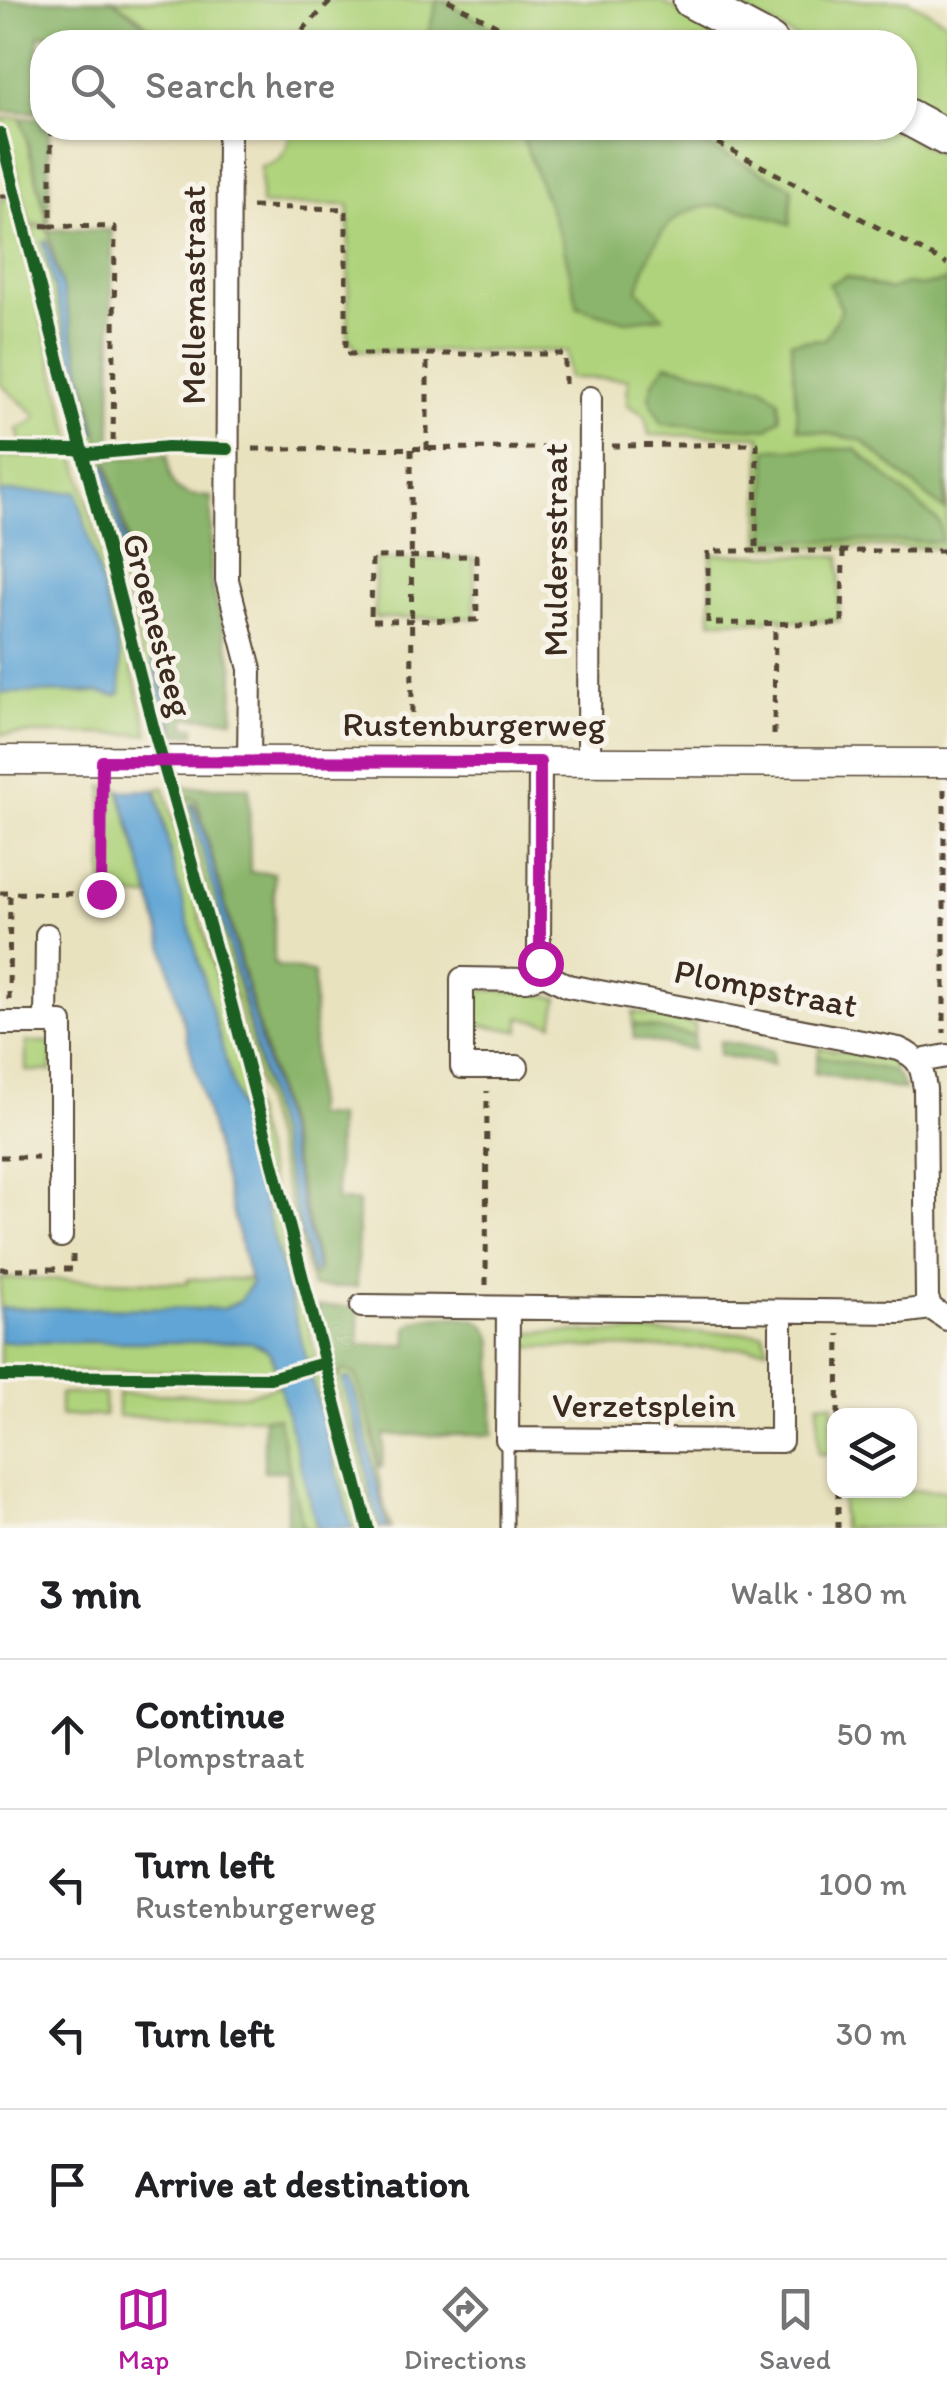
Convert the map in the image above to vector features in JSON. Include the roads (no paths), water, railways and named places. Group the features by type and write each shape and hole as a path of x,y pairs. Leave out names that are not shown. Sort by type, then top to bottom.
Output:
{"main road":[{"path":"691,0 747,30"},
{"path":"917,122 947,138"}],"street":[{"name":"Mellemastraat","path":"229,140 227,580 250,669 248,761"},
{"name":"Muldersstraat","path":"589,762 590,398"},
{"name":"Rustenburgerweg","path":"0,760 947,763"},
{"path":"516,1067 462,1067 462,979 526,980 544,974 538,949 540,762"},
{"path":"46,935 61,1158 61,1236"},
{"name":"Plompstraat","path":"544,974 568,986 899,1049 920,1061"},
{"path":"4,1023 54,1023"},
{"path":"362,1306 939,1314 926,1285 925,1090 920,1061 945,1056"},
{"name":"Verzetsplein","path":"497,1308 507,1439 781,1441 781,1311"}],"lane":[{"path":"507,1439 507,1528"}],"water":[{"path":"46,240 62,287 95,434 91,435 43,243"},
{"path":"106,465 173,728 169,729 102,467"},
{"path":"0,492 77,492 120,656 121,693 116,696 96,692 0,693"},
{"path":"156,790 352,1528 317,1528 272,1356 265,1348 251,1342 0,1342 0,1308 223,1309 239,1302 251,1284 120,791"},
{"path":"192,803 202,825 284,1130 317,1271 311,1272"},
{"path":"350,1378 387,1528 381,1528 371,1495 361,1441 342,1379"}]}
